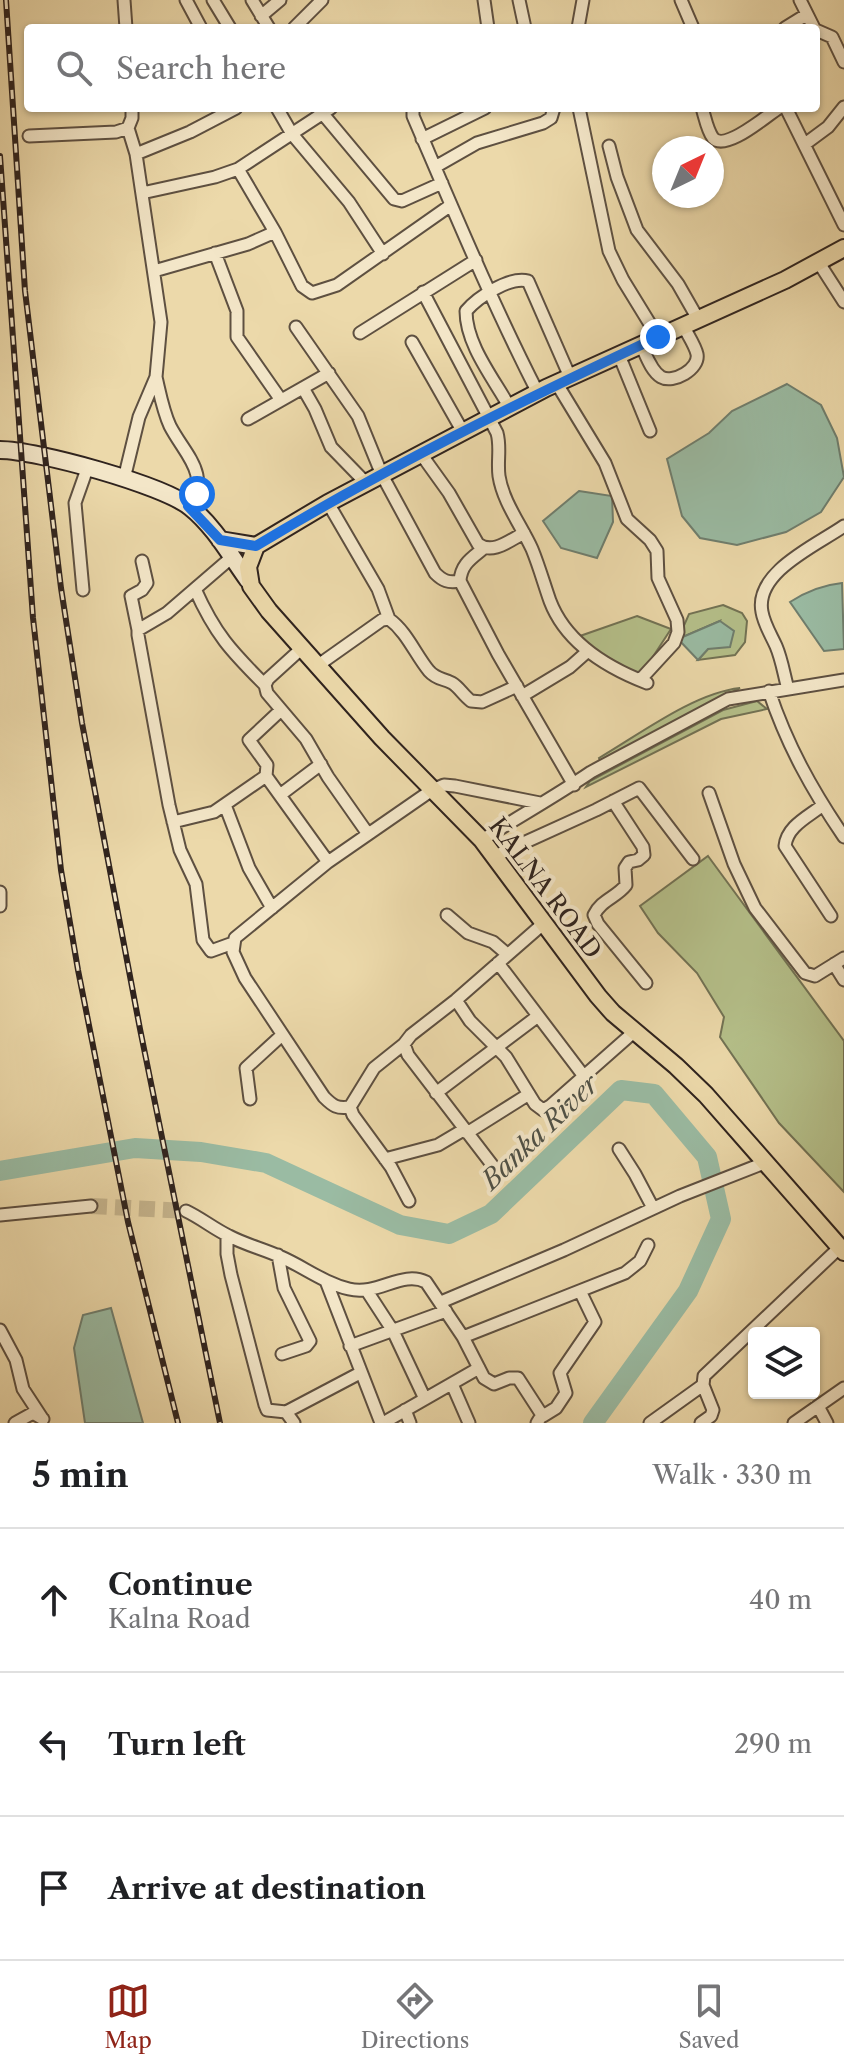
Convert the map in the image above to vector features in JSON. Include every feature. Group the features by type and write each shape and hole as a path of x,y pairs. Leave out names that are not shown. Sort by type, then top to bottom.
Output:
{"main road":[{"path":"248,580 248,567 256,546 328,503 538,393 819,263 844,248"},
{"name":"KALNA ROAD","path":"248,580 301,649 482,840 598,996 706,1095 842,1250"}],"street":[{"path":"124,0 126,24"},
{"path":"186,0 199,24"},
{"path":"213,0 228,24"},
{"path":"252,0 266,24"},
{"path":"261,16 280,0"},
{"path":"298,24 322,0"},
{"path":"484,0 487,24"},
{"path":"519,0 524,24"},
{"path":"579,24 583,0"},
{"path":"681,0 691,24"},
{"path":"800,0 812,24"},
{"path":"791,24 806,15"},
{"path":"820,31 832,37 844,62"},
{"path":"805,144 828,127 844,107"},
{"path":"124,479 139,417 156,377 161,322 136,154 128,128 132,112"},
{"path":"136,154 228,112"},
{"path":"279,112 292,134 349,202 383,254"},
{"path":"142,193 238,169 321,112"},
{"path":"326,112 394,199 402,201 442,183"},
{"path":"413,112 451,205 538,393"},
{"path":"422,139 477,112"},
{"path":"435,167 477,143 543,123 551,118 553,112"},
{"path":"580,112 609,251 658,337"},
{"path":"703,112 712,136 718,141 726,141 753,127 774,112"},
{"path":"788,112 844,225"},
{"path":"29,136 116,132 128,128"},
{"path":"609,146 637,230 678,284 690,322 697,362 692,369 672,380 663,379 656,373 641,345"},
{"path":"238,169 302,286 312,293 337,285 451,205"},
{"path":"154,271 248,244 275,232"},
{"path":"215,253 237,311 237,337 281,400"},
{"path":"360,333 476,260"},
{"path":"819,263 844,302"},
{"path":"423,292 500,443 499,474 504,493 524,533 551,604 564,625 588,651 620,673 644,682 674,643 678,632 677,620 658,578 657,551 650,540 627,519 605,463 563,381 528,281 521,279 490,292 466,311 476,349 510,408"},
{"path":"296,327 358,416 382,475 435,573 450,583 460,581"},
{"path":"412,342 463,432"},
{"path":"619,355 650,431"},
{"path":"248,419 329,373"},
{"path":"156,377 170,426 197,472 197,494 188,506"},
{"path":"303,388 331,447 366,483"},
{"name":"KALNA ROAD","path":"0,450 43,457 169,494 188,506 220,540 248,580"},
{"path":"421,454 449,493 478,544 493,549 524,533"},
{"path":"83,590 75,503 87,469"},
{"path":"328,503 378,589 389,619 398,626 439,680 456,686 471,701 482,702 520,691 570,667 588,651"},
{"path":"788,689 761,603 772,577 780,567 844,526"},
{"path":"220,540 256,546"},
{"path":"484,548 466,563 461,570 460,581 574,785"},
{"path":"138,630 167,613 232,557"},
{"path":"142,561 147,583 131,596 173,822 180,850 196,884 206,947 211,951 218,950 233,943"},
{"path":"195,589 222,641 265,685 267,693 306,739 368,834"},
{"path":"317,666 382,620 389,619"},
{"path":"265,685 301,649"},
{"path":"482,840 591,772 728,699 844,680"},
{"path":"769,691 781,728 802,772 844,837"},
{"path":"281,710 249,740 267,765 266,776 314,847 328,862"},
{"path":"280,795 321,764"},
{"path":"173,822 208,814 266,776"},
{"path":"350,1107 340,1109 332,1105 282,1035 245,978 233,952 233,943 238,935 328,862 432,790 444,785 455,786 540,803"},
{"path":"495,856 634,789 642,790 693,859"},
{"path":"709,793 734,864 755,908 805,973 815,976 839,961 844,980"},
{"path":"613,801 643,847 644,855 629,862 625,868 626,885 621,892 599,905 594,915 646,983"},
{"path":"225,805 249,868 272,908"},
{"path":"823,805 791,830 786,836 785,846 831,916"},
{"path":"0,892 0,906"},
{"path":"447,915 468,933 493,942 538,1016 583,1075"},
{"path":"409,1201 385,1159 353,1115 350,1107 353,1098 374,1068 544,923"},
{"path":"456,1000 470,1021 499,1047 535,1104 543,1110 635,1031"},
{"path":"436,1093 538,1016"},
{"path":"250,1099 246,1068 282,1035"},
{"path":"404,1044 408,1055 493,1166"},
{"path":"385,1159 438,1145 529,1094"},
{"path":"619,1149 653,1208"},
{"path":"350,1346 393,1331 680,1196 764,1163"},
{"path":"0,1215 91,1206"},
{"path":"186,1211 227,1235 349,1289 367,1291 418,1277 426,1282 444,1306 491,1384 518,1378 540,1420 556,1408 566,1393 560,1373 595,1322 580,1291"},
{"path":"227,1235 231,1275 265,1405 267,1410 291,1415 294,1423"},
{"path":"463,1337 625,1273 640,1261 648,1245"},
{"path":"701,1423 711,1416 713,1410 703,1385 704,1376 710,1368 842,1250"},
{"path":"278,1255 284,1288 310,1341 306,1346 282,1354"},
{"path":"326,1281 382,1423 479,1368"},
{"path":"367,1291 393,1331 425,1399"},
{"path":"0,1330 16,1360 23,1389 44,1420"},
{"path":"286,1412 360,1373"},
{"path":"452,1384 469,1423"},
{"path":"650,1423 664,1419 703,1385"},
{"path":"794,1423 844,1388"},
{"path":"818,1406 827,1423"},
{"path":"405,1410 410,1423"},
{"path":"15,1423 33,1413 44,1420"}],"shaded area":[{"path":"787,384 821,405 837,438 844,477 821,512 786,532 737,545 700,538 682,516 667,459 709,433 732,411"},
{"path":"579,491 612,496 613,522 597,558 561,548 543,521"},
{"path":"842,583 844,649 824,651 790,602 815,589"},
{"path":"723,605 742,613 747,621 745,642 735,655 698,660 708,649 720,621 678,639 689,614"},
{"path":"637,616 671,629 641,675 602,656 580,636"},
{"path":"720,621 734,631 730,647 708,649 698,660 678,639"},
{"path":"740,688 600,761 599,758 686,706 722,691"},
{"path":"757,701 767,709 721,719 586,787 590,781 723,710"},
{"path":"708,856 844,1041 844,1192 779,1123 720,1037 724,1017 697,973 658,933 640,906"},
{"path":"111,1308 143,1423 85,1423 74,1348 83,1315"}],"waterway":[{"name":"Banka River","path":"0,1171 135,1148 201,1152 266,1163 400,1225 449,1234 491,1214 621,1090 654,1094 707,1157 721,1219 688,1291 593,1423"}],"tunnel":[{"path":"91,1206 186,1211"}],"railway":[{"path":"6,0 25,291 61,588 82,723 140,1029 220,1423"},
{"path":"0,156 33,618 61,870 128,1222 178,1423"}],"route":[{"path":"197,494 188,506 220,540 256,546 328,503 546,388 658,337"}]}
